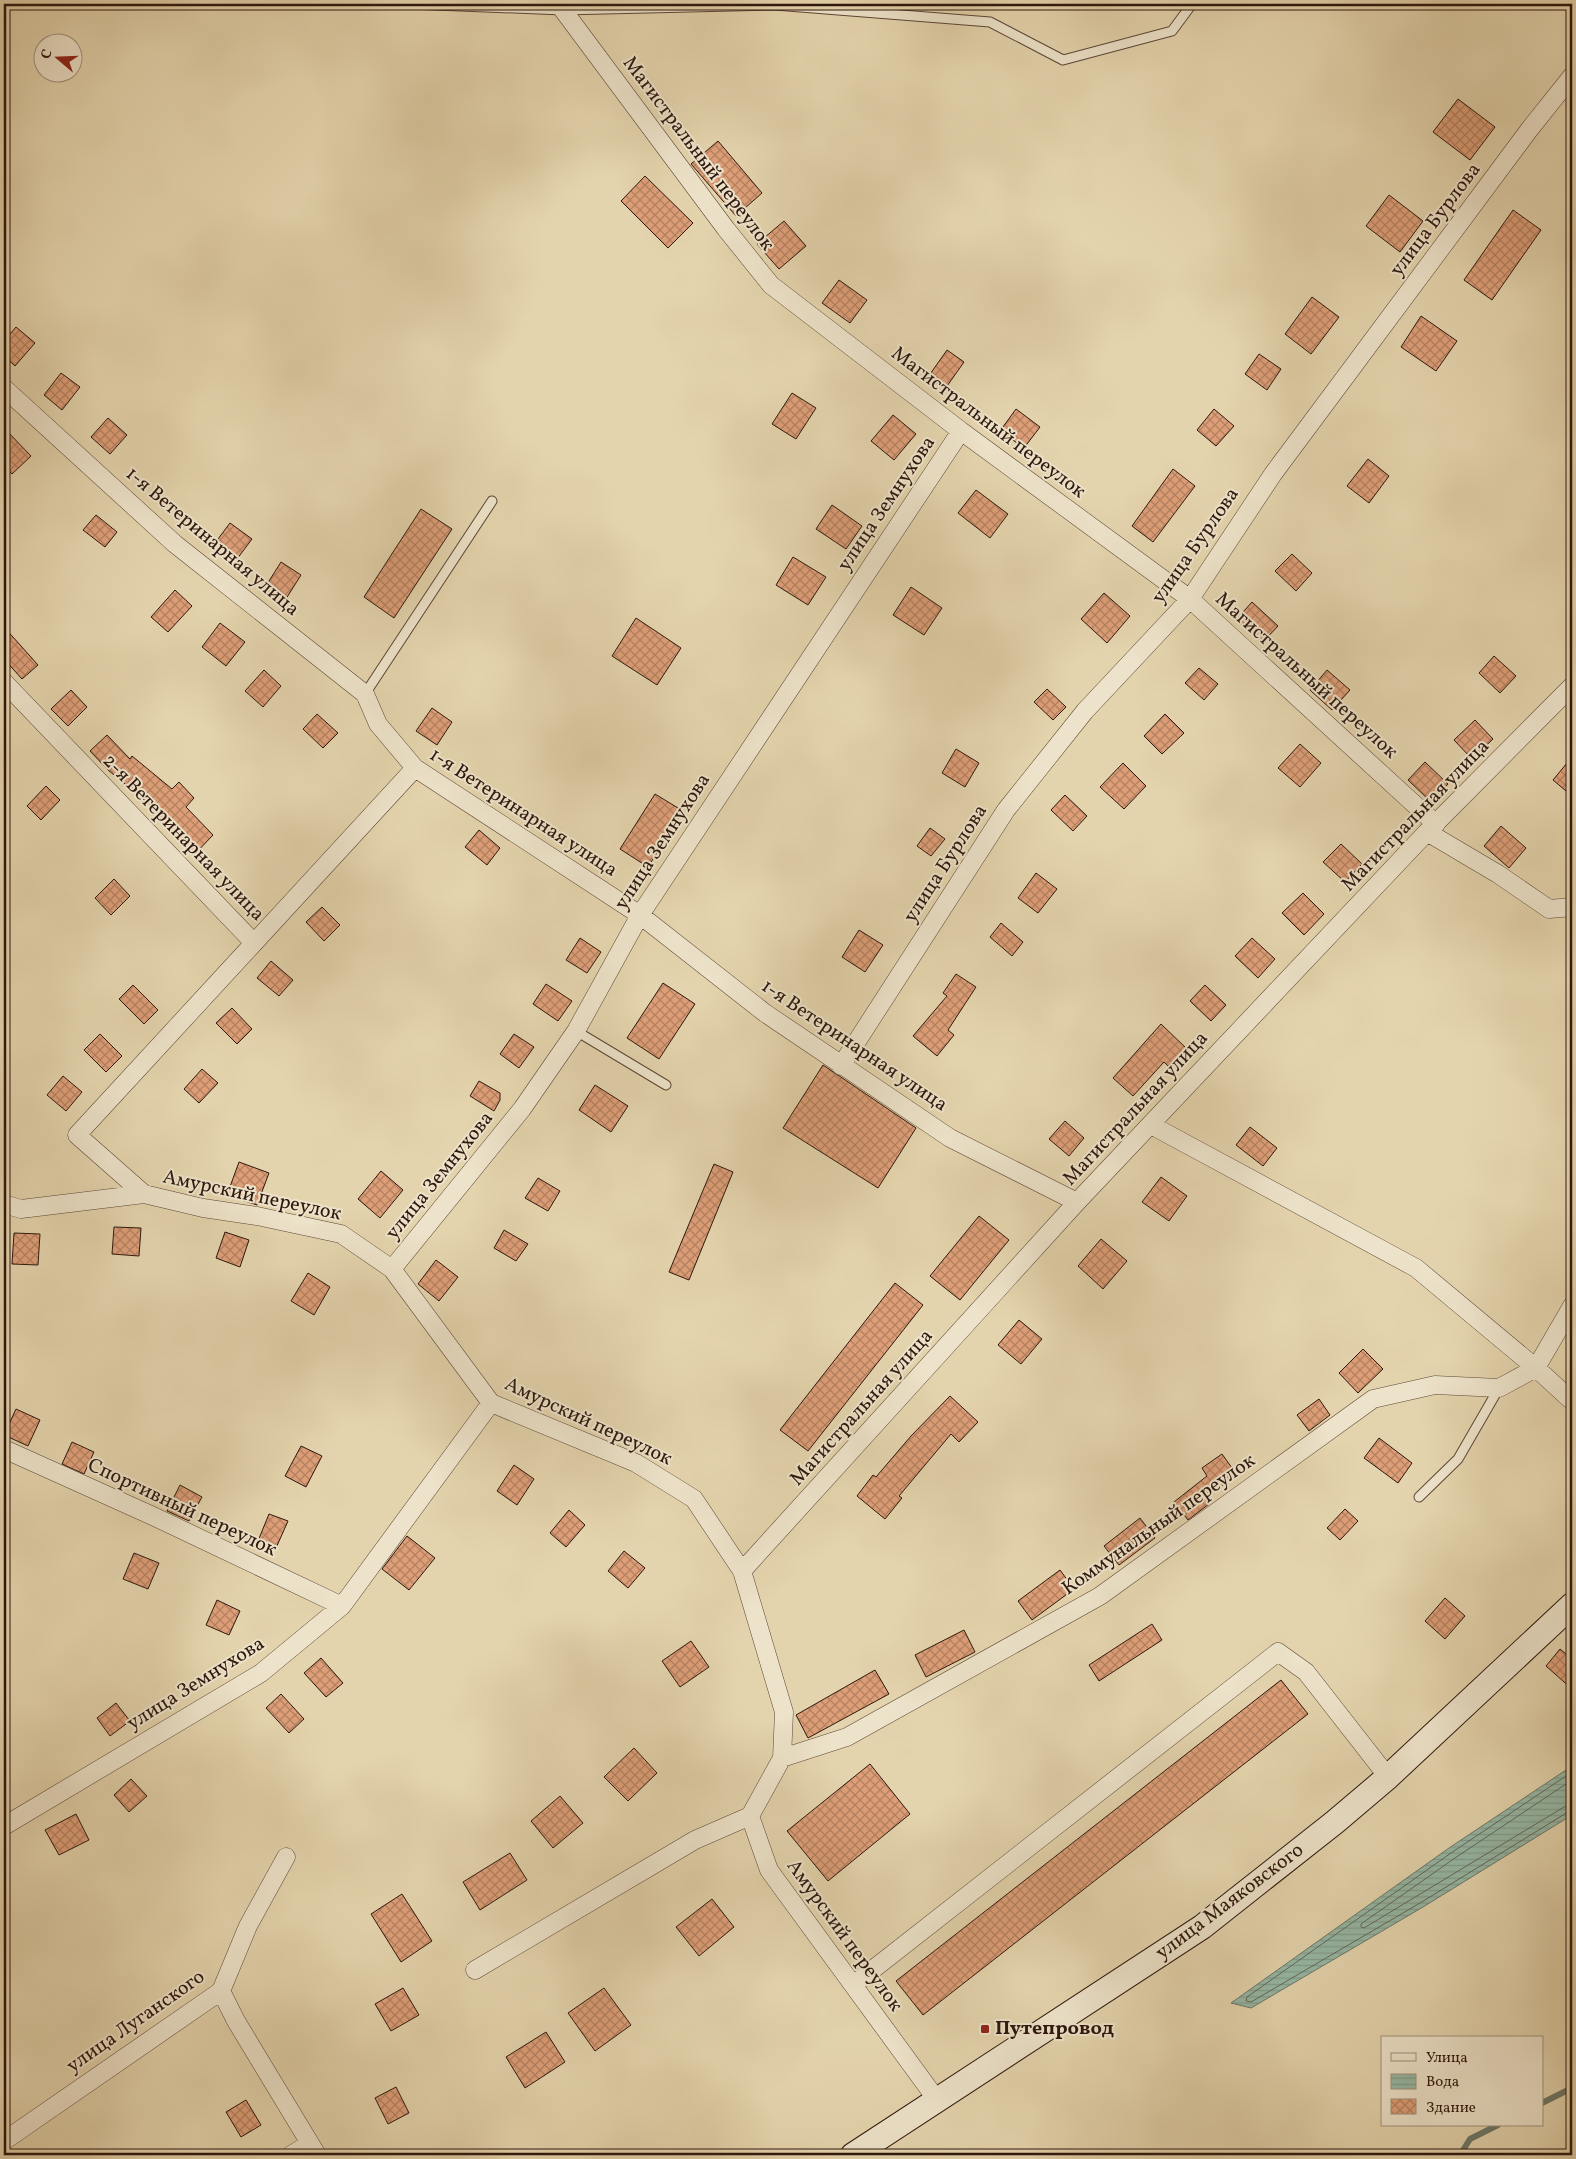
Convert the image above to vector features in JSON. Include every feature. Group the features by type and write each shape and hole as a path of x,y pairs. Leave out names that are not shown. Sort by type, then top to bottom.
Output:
{"main road":[{"name":"улица Маяковского","path":"853,2155 1202,1927 1335,1822 1388,1777 1572,1605"}],"street":[{"name":"Магистральный переулок","path":"563,10 726,229 771,285 961,431 1190,599 1432,828 1549,909 1572,907"},
{"name":"улица Бурлова","path":"841,1066 1006,810 1085,711 1190,599 1273,474 1529,130 1572,76"},
{"name":"1-я Ветеринарная улица","path":"6,394 175,544 365,694 378,724 414,768 640,915 766,1014 950,1138 1077,1202"},
{"name":"улица Земнухова","path":"392,1269 522,1109 576,1031 640,915 961,431"},
{"name":"2-я Ветеринарная улица","path":"4,682 254,943 77,1135 144,1194"},
{"name":"Магистральная улица","path":"742,1572 1077,1202 1432,828 1572,686"},
{"path":"254,943 414,768"},
{"path":"1151,1125 1416,1268 1536,1368 1572,1401"},
{"name":"Амурский переулок","path":"4,1204 21,1208 144,1194 202,1208 257,1216 341,1234 392,1269 491,1403 636,1463 694,1499 742,1572 784,1712 782,1758 750,1816 769,1870 937,2100"},
{"path":"1499,1388 1536,1368 1572,1306"},
{"name":"Коммунальный переулок","path":"782,1758 847,1737 1100,1596 1373,1399 1435,1385 1499,1388"},
{"name":"улица Земнухова","path":"4,1826 262,1673 342,1606 491,1403"},
{"name":"Спортивный переулок","path":"4,1450 155,1517 342,1606"},
{"path":"853,1984 1278,1652 1306,1672 1388,1777"},
{"path":"475,1970 695,1840 750,1816"},
{"name":"улица Луганского","path":"4,2140 221,1991 248,1926 286,1857"},
{"path":"221,1991 236,2021 313,2150 292,2155"}],"lane":[{"path":"4,4 47,4"},
{"path":"410,4 563,10 776,5 990,22 1063,60 1172,31 1192,4"},
{"path":"365,694 492,501"},
{"path":"576,1031 666,1086"},
{"path":"1419,1497 1458,1459 1499,1388"}],"water":[{"path":"1572,1766 1572,1815 1423,1907 1251,2008 1231,2003 1449,1848"}],"building":[{"path":"1458,99 1495,127 1470,160 1433,132"},
{"path":"718,141 762,193 736,216 691,164"},
{"path":"645,176 693,223 668,248 621,201"},
{"path":"1389,195 1423,221 1400,252 1366,226"},
{"path":"1513,210 1541,230 1492,300 1464,280"},
{"path":"784,221 806,246 779,269 757,244"},
{"path":"839,280 867,300 850,323 822,303"},
{"path":"1312,297 1339,317 1311,354 1285,334"},
{"path":"1421,316 1457,341 1436,371 1401,347"},
{"path":"16,327 35,343 15,366 4,356 4,341"},
{"path":"947,350 964,362 945,389 928,377"},
{"path":"1259,354 1281,369 1267,390 1245,374"},
{"path":"61,373 80,387 62,410 44,395"},
{"path":"792,393 816,408 796,439 772,424"},
{"path":"1016,409 1040,427 1024,448 1000,431"},
{"path":"1214,409 1234,426 1216,446 1197,430"},
{"path":"893,415 916,434 894,460 871,441"},
{"path":"108,418 127,435 110,454 91,437"},
{"path":"4,428 31,456 12,474 4,466"},
{"path":"1368,459 1389,476 1369,503 1347,486"},
{"path":"1173,469 1195,486 1153,542 1132,526"},
{"path":"976,490 1008,514 990,538 958,513"},
{"path":"832,505 862,526 846,549 816,529"},
{"path":"421,509 452,529 394,618 364,597"},
{"path":"96,515 117,532 105,547 83,530"},
{"path":"230,523 252,539 237,559 215,543"},
{"path":"1292,554 1312,573 1296,591 1275,571"},
{"path":"793,557 826,577 808,605 776,585"},
{"path":"281,562 301,575 284,602 264,589"},
{"path":"911,587 942,608 924,635 893,615"},
{"path":"175,590 192,606 168,632 151,617"},
{"path":"1104,593 1130,616 1107,643 1081,619"},
{"path":"1252,602 1278,626 1262,643 1236,620"},
{"path":"636,618 681,648 657,685 612,656"},
{"path":"220,623 245,642 226,666 202,647"},
{"path":"4,627 38,665 22,679 4,659"},
{"path":"1494,656 1516,676 1500,693 1479,673"},
{"path":"1199,668 1218,684 1204,700 1185,683"},
{"path":"264,670 281,686 263,707 245,691"},
{"path":"1327,670 1350,690 1332,710 1310,690"},
{"path":"1047,689 1066,707 1053,720 1034,702"},
{"path":"71,690 87,707 68,726 51,709"},
{"path":"432,708 452,722 437,745 416,731"},
{"path":"317,714 338,733 323,748 303,729"},
{"path":"1165,714 1184,733 1162,754 1144,736"},
{"path":"1475,720 1493,739 1472,759 1454,740"},
{"path":"107,735 130,759 132,756 172,789 179,782 194,798 186,807 213,835 193,856 150,811 153,807 108,770 90,751"},
{"path":"1300,744 1321,763 1300,787 1278,768"},
{"path":"956,749 979,763 965,787 942,773"},
{"path":"1572,757 1572,796 1553,780"},
{"path":"1425,762 1448,784 1431,802 1408,780"},
{"path":"1123,763 1146,786 1124,809 1100,787"},
{"path":"46,786 60,800 41,820 27,806"},
{"path":"655,794 683,811 648,867 620,849"},
{"path":"1065,795 1087,816 1073,831 1051,810"},
{"path":"1501,826 1526,848 1509,868 1484,846"},
{"path":"930,828 945,839 931,856 917,846"},
{"path":"479,830 500,848 487,865 465,847"},
{"path":"1341,844 1362,864 1345,882 1323,862"},
{"path":"1036,873 1057,889 1038,913 1018,898"},
{"path":"114,879 130,896 111,915 95,898"},
{"path":"1303,893 1324,914 1304,935 1282,913"},
{"path":"322,907 340,925 324,941 306,922"},
{"path":"1001,923 1023,942 1012,956 990,937"},
{"path":"859,930 883,945 865,972 842,957"},
{"path":"580,938 601,952 587,973 566,960"},
{"path":"1252,938 1275,959 1258,978 1235,956"},
{"path":"271,961 293,980 279,996 257,978"},
{"path":"956,974 976,987 948,1030 954,1035 937,1056 913,1036 947,996 943,993"},
{"path":"663,983 695,1004 659,1059 627,1038"},
{"path":"546,984 572,1001 558,1021 533,1004"},
{"path":"133,985 158,1010 144,1024 119,999"},
{"path":"1205,985 1226,1005 1211,1021 1190,1001"},
{"path":"232,1008 252,1029 237,1044 216,1023"},
{"path":"1161,1024 1186,1048 1168,1066 1164,1062 1133,1096 1113,1078"},
{"path":"100,1034 122,1056 106,1072 84,1050"},
{"path":"514,1034 534,1047 519,1068 500,1054"},
{"path":"823,1065 916,1128 878,1188 783,1128"},
{"path":"202,1069 218,1083 199,1103 184,1089"},
{"path":"63,1076 82,1092 66,1111 47,1095"},
{"path":"479,1081 500,1093 500,1100 494,1111 470,1096"},
{"path":"595,1085 628,1106 611,1132 579,1110"},
{"path":"1065,1121 1084,1138 1069,1156 1049,1139"},
{"path":"1250,1127 1277,1148 1263,1166 1236,1145"},
{"path":"239,1162 269,1173 257,1205 227,1195"},
{"path":"714,1164 733,1172 689,1280 669,1272"},
{"path":"381,1171 403,1190 380,1218 358,1199"},
{"path":"1161,1177 1187,1196 1169,1221 1142,1202"},
{"path":"538,1178 560,1191 548,1211 525,1198"},
{"path":"979,1216 1009,1240 960,1300 930,1276"},
{"path":"114,1227 141,1228 139,1256 112,1254"},
{"path":"504,1230 528,1244 516,1261 494,1248"},
{"path":"225,1232 249,1240 240,1267 216,1258"},
{"path":"14,1233 40,1234 38,1265 12,1264"},
{"path":"1101,1239 1127,1261 1103,1289 1078,1266"},
{"path":"436,1260 458,1277 439,1301 418,1284"},
{"path":"308,1273 330,1287 314,1315 291,1301"},
{"path":"895,1283 923,1305 808,1451 780,1430"},
{"path":"1019,1320 1042,1339 1021,1364 998,1345"},
{"path":"1363,1349 1383,1369 1358,1393 1339,1373"},
{"path":"950,1396 978,1422 959,1442 951,1434 899,1496 902,1498 885,1519 857,1496 873,1475 876,1477 911,1436"},
{"path":"1319,1399 1330,1415 1309,1431 1297,1415"},
{"path":"16,1409 40,1420 28,1446 4,1435"},
{"path":"1379,1438 1412,1463 1398,1483 1364,1458"},
{"path":"72,1442 94,1452 84,1474 62,1464"},
{"path":"301,1446 322,1456 306,1487 285,1476"},
{"path":"1222,1454 1237,1475 1204,1498 1209,1504 1188,1520 1174,1502 1207,1476 1202,1468"},
{"path":"514,1465 534,1479 517,1505 497,1491"},
{"path":"180,1485 202,1497 189,1521 167,1511"},
{"path":"1345,1509 1358,1521 1340,1540 1327,1528"},
{"path":"569,1510 585,1525 566,1547 550,1533"},
{"path":"269,1514 288,1521 276,1548 258,1541"},
{"path":"1140,1518 1155,1538 1119,1565 1104,1546"},
{"path":"407,1536 435,1558 409,1590 382,1569"},
{"path":"624,1551 645,1568 628,1588 608,1571"},
{"path":"134,1553 159,1563 148,1589 123,1579"},
{"path":"1060,1570 1074,1589 1032,1620 1018,1601"},
{"path":"1445,1598 1465,1616 1445,1639 1425,1621"},
{"path":"217,1600 240,1611 229,1635 206,1625"},
{"path":"1152,1624 1162,1640 1099,1681 1089,1665"},
{"path":"964,1630 975,1652 926,1677 915,1655"},
{"path":"691,1641 709,1667 680,1687 662,1661"},
{"path":"1560,1649 1572,1659 1572,1689 1546,1666"},
{"path":"321,1658 343,1683 326,1697 304,1673"},
{"path":"875,1670 889,1694 808,1738 796,1715"},
{"path":"1281,1680 1308,1714 923,2015 896,1981"},
{"path":"281,1694 304,1719 289,1733 266,1708"},
{"path":"116,1703 130,1721 110,1736 97,1718"},
{"path":"634,1748 657,1773 628,1801 604,1777"},
{"path":"870,1764 910,1814 828,1881 787,1831"},
{"path":"131,1779 147,1796 129,1812 114,1795"},
{"path":"560,1796 583,1823 553,1848 531,1821"},
{"path":"76,1814 89,1840 59,1855 45,1830"},
{"path":"510,1853 527,1880 480,1910 463,1882"},
{"path":"402,1894 432,1941 401,1962 371,1914"},
{"path":"712,1899 734,1927 699,1956 676,1927"},
{"path":"403,1988 419,2015 391,2031 375,2004"},
{"path":"604,1988 631,2025 595,2051 568,2013"},
{"path":"546,2032 565,2062 525,2088 506,2057"},
{"path":"396,2087 409,2113 388,2124 375,2098"},
{"path":"246,2100 261,2125 241,2137 226,2112"}],"waterway":[{"path":"1544,2102 1572,2088"},
{"path":"1460,2155 1470,2139 1496,2126"}],"place":[{"name":"Путепровод","path":"985,2029"}]}
